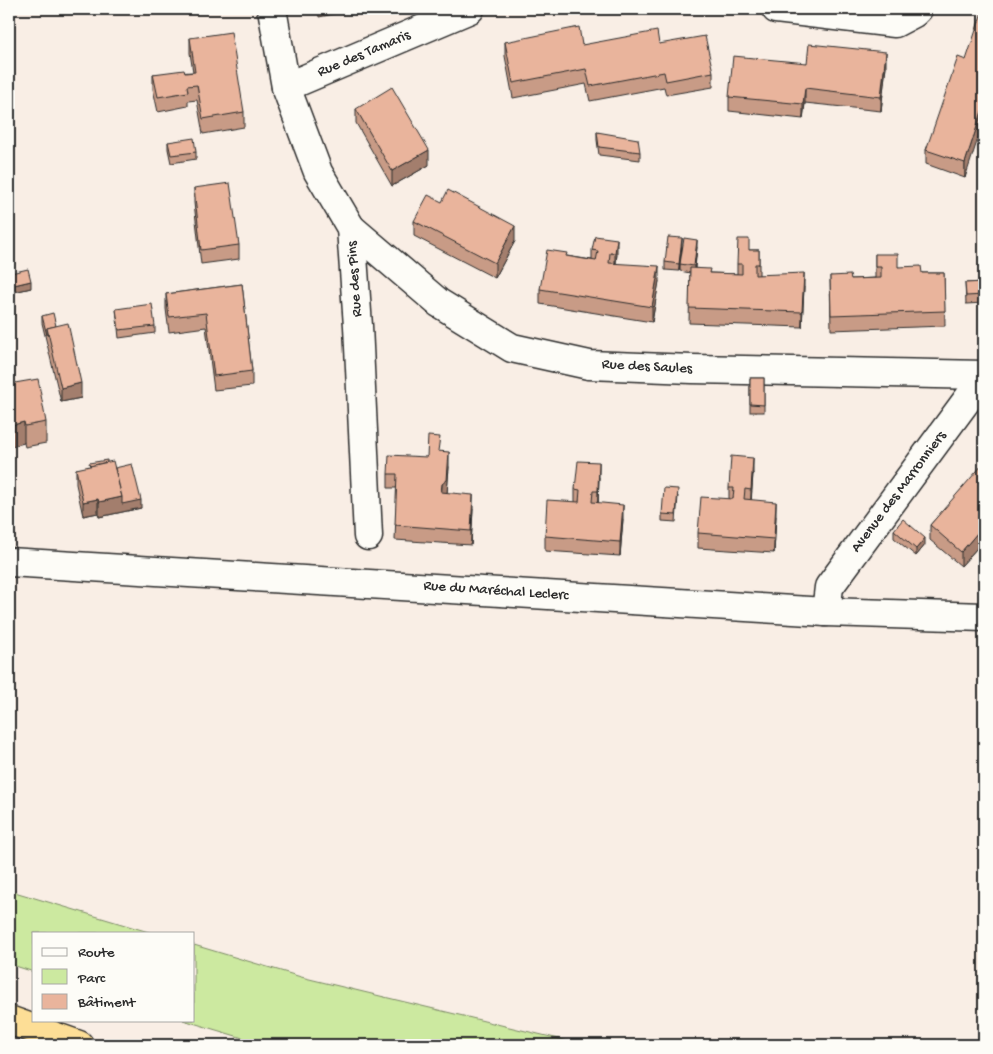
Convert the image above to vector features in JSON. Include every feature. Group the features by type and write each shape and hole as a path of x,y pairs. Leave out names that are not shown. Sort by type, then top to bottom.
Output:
{"highway":[{"path":"9,1020 79,1045"}],"street":[{"name":"Rue des Pins","path":"272,9 286,87 318,172 352,228 368,536"},
{"name":"Rue des Tamaris","path":"286,87 470,9"},
{"path":"776,9 895,23 918,9"},
{"name":"Rue des Saules","path":"352,228 439,304 512,348 589,364 692,369 984,376"},
{"name":"Avenue des Marronniers","path":"826,612 829,587 984,376"},
{"name":"Rue du Maréchal Leclerc","path":"9,562 826,612 984,617"}],"green space":[{"path":"9,890 149,932 32,932 32,971 9,964"},
{"path":"195,945 301,977 584,1045 266,1045 190,1022 195,1022"}],"building":[{"path":"983,9 984,105 965,163 926,150 958,57 966,60"},
{"path":"579,27 582,45 657,31 659,44 705,36 713,72 666,81 664,72 590,86 586,69 513,83 505,42"},
{"path":"231,32 244,112 203,119 197,85 187,86 188,92 158,97 153,74 184,70 185,73 195,72 190,38"},
{"path":"809,44 886,52 881,97 805,88 803,104 729,97 733,56 807,63"},
{"path":"392,87 429,150 392,171 356,109"},
{"path":"597,132 638,139 640,152 599,147"},
{"path":"194,138 196,152 171,155 168,142"},
{"path":"230,183 239,245 201,250 194,188"},
{"path":"448,190 515,226 495,263 414,221 428,195 442,202"},
{"path":"595,236 617,239 615,253 610,253 609,263 659,266 652,307 540,289 547,250 567,253 566,256 596,261 598,251 592,250"},
{"path":"668,237 682,238 679,264 665,262"},
{"path":"684,238 697,240 694,266 680,264"},
{"path":"738,239 749,239 749,250 759,250 759,264 755,264 755,275 804,273 802,312 689,308 690,268 710,269 709,273 742,274 742,264 737,264"},
{"path":"875,254 898,254 898,267 921,266 922,273 944,273 945,311 831,315 830,276 850,275 851,279 881,278 881,267 875,267"},
{"path":"28,269 31,281 14,285 11,273"},
{"path":"984,282 984,295 966,296 965,283"},
{"path":"242,284 252,371 214,376 206,313 169,317 166,294"},
{"path":"152,304 155,326 119,330 116,309"},
{"path":"53,313 56,326 47,328 47,335 42,316"},
{"path":"68,323 81,383 61,388 47,328"},
{"path":"750,378 764,378 764,405 750,404"},
{"path":"38,379 46,422 25,426 24,422 9,426 9,384"},
{"path":"428,436 440,437 438,451 449,452 447,480 442,484 441,492 473,495 471,531 395,525 397,474 388,474 389,455 427,457"},
{"path":"731,456 753,458 751,490 745,489 744,499 776,502 774,539 698,533 701,497 733,499 734,488 729,488"},
{"path":"107,460 107,462 90,466 89,463"},
{"path":"113,461 122,497 99,502 98,499 83,502 76,469"},
{"path":"578,461 599,462 598,491 593,491 592,502 623,505 620,542 545,536 547,500 579,502 580,490 575,489"},
{"path":"132,464 141,500 122,504 115,468"},
{"path":"983,464 984,525 961,552 930,525"},
{"path":"664,488 678,489 676,515 662,514"},
{"path":"903,519 925,538 916,549 894,530"}]}
